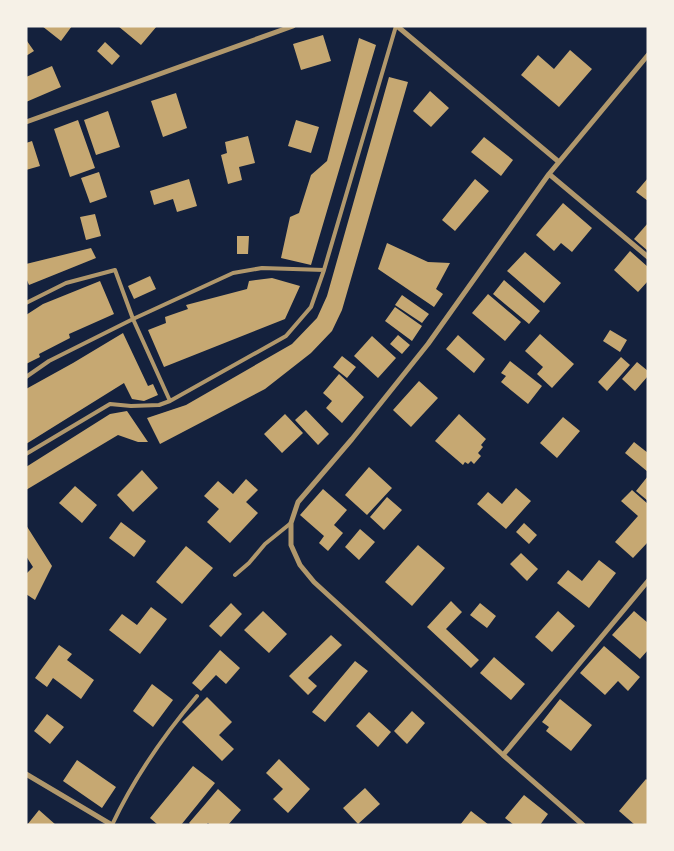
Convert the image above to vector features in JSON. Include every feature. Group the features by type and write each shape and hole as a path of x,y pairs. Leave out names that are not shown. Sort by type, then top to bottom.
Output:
{"street":[{"path":"26,122 294,26"},
{"path":"397,26 559,162"},
{"path":"583,825 502,755 314,582 300,565 291,545 291,523 298,502 352,439 428,344 549,174 648,55"},
{"path":"549,174 648,257"},
{"path":"502,755 648,581"},
{"path":"26,774 112,825"}],"lane":[{"path":"26,454 110,404 131,406 160,405 170,401 286,336 311,308 397,26"},
{"path":"26,377 49,361 133,319 234,273 262,268 324,270"},
{"path":"26,303 66,284 115,270 133,319 170,401"},
{"path":"235,575 249,563 264,544 291,523"},
{"path":"112,825 125,798 166,734 197,696"}],"building":[{"path":"42,26 72,26 61,41"},
{"path":"118,26 157,26 141,45"},
{"path":"323,35 331,61 301,70 293,44"},
{"path":"359,38 376,45 311,265 281,258 290,217 299,213 311,175 327,161"},
{"path":"26,42 34,51 26,56"},
{"path":"105,42 120,56 112,65 97,51"},
{"path":"570,50 592,69 559,107 521,75 538,55 554,69"},
{"path":"52,66 61,87 26,102 26,77"},
{"path":"389,77 408,82 342,310 332,331 311,353 265,389 160,444 147,418 186,405 292,344 317,318 327,296"},
{"path":"430,91 449,108 431,127 413,111"},
{"path":"176,93 187,128 163,137 151,101"},
{"path":"108,111 120,147 96,155 84,120"},
{"path":"78,120 95,168 70,177 54,129"},
{"path":"296,120 319,127 311,153 288,146"},
{"path":"248,136 255,163 239,167 242,180 228,184 221,155 227,153 225,142"},
{"path":"484,137 513,160 501,176 471,152"},
{"path":"32,141 40,166 26,170 26,143"},
{"path":"99,172 107,197 90,203 81,178"},
{"path":"648,178 648,201 636,192"},
{"path":"189,179 197,206 177,212 173,199 154,205 150,191"},
{"path":"475,179 489,191 455,231 442,220"},
{"path":"563,203 592,228 572,252 561,243 554,251 536,235"},
{"path":"95,214 101,236 86,240 80,217"},
{"path":"648,223 648,251 634,239"},
{"path":"237,236 249,236 248,254 237,254"},
{"path":"387,243 428,262 450,263 436,289 443,294 434,307 378,269"},
{"path":"91,248 96,258 29,285 26,278 26,264"},
{"path":"630,251 648,267 648,281 638,292 614,270"},
{"path":"525,252 561,283 544,303 507,271"},
{"path":"150,276 156,289 134,299 128,286"},
{"path":"272,278 300,286 285,319 164,367 148,330 166,323 165,317 188,309 186,305 247,289 249,281"},
{"path":"504,280 540,311 529,324 493,294"},
{"path":"100,281 114,314 69,334 70,338 39,354 40,357 26,364 26,315 43,304"},
{"path":"488,294 521,322 505,341 472,313"},
{"path":"402,295 429,314 422,323 395,305"},
{"path":"395,307 422,326 412,341 385,321"},
{"path":"610,330 627,340 620,352 603,341"},
{"path":"123,333 148,386 153,384 158,395 144,401 132,399 124,383 26,444 26,389"},
{"path":"540,334 574,364 552,388 537,374 543,367 525,351"},
{"path":"398,335 410,345 402,354 390,344"},
{"path":"458,335 485,359 474,373 446,349"},
{"path":"372,336 396,358 378,378 354,356"},
{"path":"342,356 356,367 347,378 333,367"},
{"path":"621,357 630,365 607,391 598,382"},
{"path":"510,361 542,386 528,404 501,382 506,376 501,373"},
{"path":"637,362 648,371 648,376 635,391 622,379"},
{"path":"339,374 364,397 342,423 326,408 332,401 323,393"},
{"path":"419,381 438,398 411,427 393,410"},
{"path":"306,410 329,434 318,445 295,420"},
{"path":"127,411 148,442 138,442 118,435 26,490 26,467 110,414"},
{"path":"285,414 303,433 282,453 264,434"},
{"path":"459,414 486,439 478,453 481,456 474,464 471,461 468,464 465,462 463,465 435,441"},
{"path":"563,417 580,431 557,458 540,443"},
{"path":"634,442 648,453 648,472 625,453"},
{"path":"369,467 392,488 367,515 345,495"},
{"path":"142,470 158,488 133,512 117,495"},
{"path":"648,476 648,501 636,491"},
{"path":"246,479 258,490 246,502 258,513 230,543 207,522 219,509 204,496 218,481 233,494"},
{"path":"75,486 97,505 82,523 59,503"},
{"path":"516,488 531,501 506,529 477,504 488,492 502,504"},
{"path":"323,489 347,510 334,525 343,533 328,551 319,543 324,536 300,515"},
{"path":"632,490 648,504 648,542 633,558 615,542 638,516 621,501"},
{"path":"387,497 402,510 384,530 370,517"},
{"path":"121,522 146,541 134,557 109,538"},
{"path":"524,523 537,535 529,544 516,532"},
{"path":"26,525 52,566 35,600 26,594 26,574 33,567 26,556"},
{"path":"360,529 375,542 359,560 345,547"},
{"path":"418,545 445,568 412,606 385,582"},
{"path":"186,546 213,568 182,604 156,582"},
{"path":"521,553 538,569 527,581 510,564"},
{"path":"599,560 616,573 589,608 557,583 568,570 582,581"},
{"path":"451,601 462,612 446,629 479,660 471,668 427,627"},
{"path":"231,603 242,614 221,637 209,626"},
{"path":"480,603 496,616 487,628 470,615"},
{"path":"151,607 167,619 140,654 109,630 122,614 137,625"},
{"path":"263,611 287,634 269,653 244,630"},
{"path":"558,611 575,626 552,652 535,637"},
{"path":"634,611 648,623 648,650 640,659 612,635"},
{"path":"331,635 342,645 308,678 317,686 308,695 289,676"},
{"path":"59,645 72,654 67,660 94,680 81,699 53,678 47,687 35,678"},
{"path":"604,646 640,677 628,691 618,681 605,695 580,673"},
{"path":"220,650 240,668 226,684 216,675 201,691 192,683"},
{"path":"494,657 525,684 511,700 480,673"},
{"path":"355,661 368,671 325,722 312,712"},
{"path":"152,684 173,700 153,727 133,711"},
{"path":"207,697 232,722 219,735 234,749 222,761 182,722"},
{"path":"560,699 592,725 571,751 546,731 549,727 542,722"},
{"path":"412,711 425,723 407,744 394,731"},
{"path":"369,712 391,732 378,747 356,726"},
{"path":"47,714 64,727 50,744 34,731"},
{"path":"279,759 310,789 288,813 273,799 283,789 266,773"},
{"path":"77,760 116,787 102,808 63,781"},
{"path":"193,766 215,783 181,825 158,825 150,818"},
{"path":"646,779 648,781 648,823 646,825 635,825 619,811"},
{"path":"365,788 380,804 358,824 343,808"},
{"path":"218,789 241,810 228,825 210,825 208,823 206,825 191,825 189,823"},
{"path":"524,795 548,814 540,825 514,825 505,818"},
{"path":"39,810 56,825 27,825"},
{"path":"471,811 489,825 460,825"}]}
